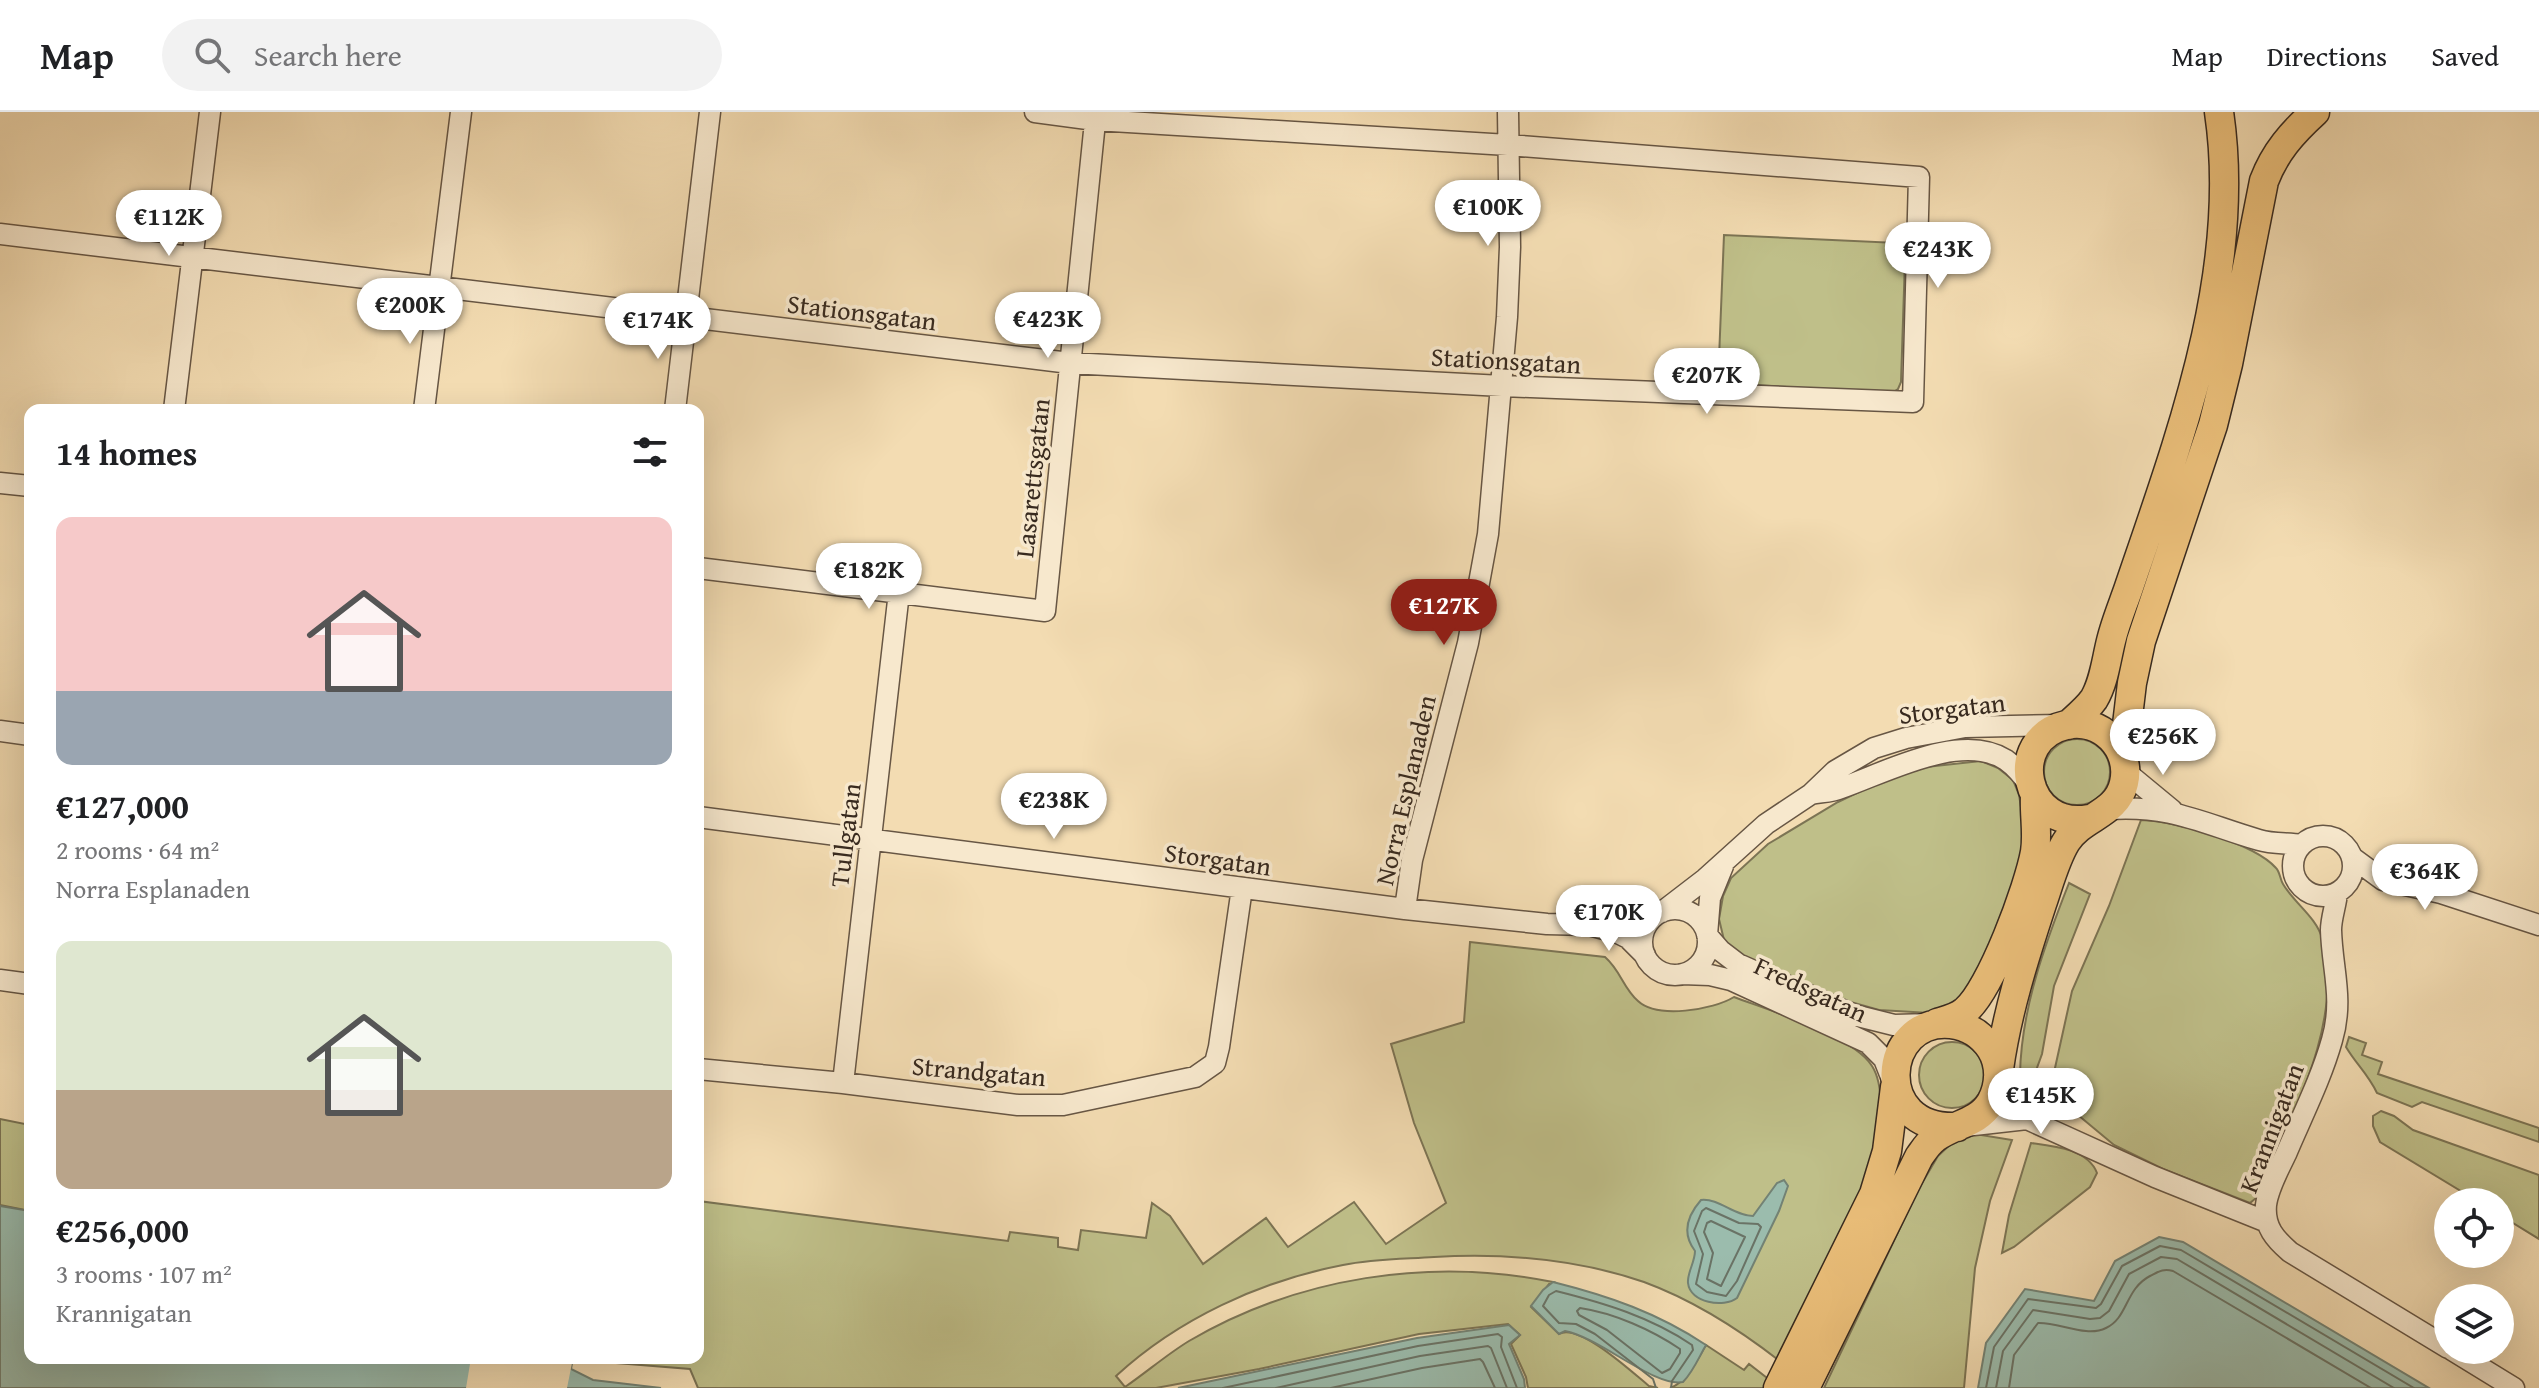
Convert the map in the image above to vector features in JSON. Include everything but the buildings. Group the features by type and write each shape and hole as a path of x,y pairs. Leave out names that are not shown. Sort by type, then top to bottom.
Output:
{"highway":[{"path":"1778,1388 1874,1194 1887,1151 1896,1065 1902,1048 1915,1034 1957,1017 1969,1007 1986,982 2006,938 2035,853 2029,766 2037,746 2049,733 2068,725 2091,704 2101,684 2111,638 2190,400 2209,315 2221,238 2225,166 2219,112"},
{"path":"1805,1388 1919,1157 1934,1139 1975,1118 1989,1105 1996,1091 2012,999 2055,867 2072,834 2099,814 2122,791 2132,683 2141,641 2213,425 2264,181 2284,142 2315,112"},
{"path":"2068,725 2088,725 2106,733 2117,745 2124,765"},
{"path":"2033,791 2046,809 2061,818 2075,821 2099,814"},
{"path":"1935,1024 1958,1025 1979,1035 1994,1054 1999,1074"},
{"path":"1895,1086 1902,1104 1918,1120 1935,1126 1957,1127"}],"street":[{"path":"175,404 210,112"},
{"path":"425,404 461,112"},
{"path":"676,404 710,112"},
{"path":"1035,112 1508,145"},
{"name":"Norra Esplanaden","path":"1405,909 1412,860 1478,598 1488,534 1502,386 1510,247 1508,112"},
{"name":"Lasarettsgatan","path":"899,592 1045,611 1096,116"},
{"name":"Stationsgatan","path":"0,234 1070,363 1502,386 1913,402 1919,177 1508,145"},
{"path":"0,483 24,485"},
{"path":"704,569 899,592"},
{"name":"Tullgatan","path":"843,1083 899,592"},
{"name":"Storgatan","path":"1645,955 1642,942 1652,919 1725,862 1766,824 1811,794 1846,762 1874,748 1906,738 1965,727 2068,725"},
{"path":"0,731 24,734"},
{"name":"Storgatan","path":"1811,794 1840,789 1914,760 1977,751 1999,756 2012,765 2033,791"},
{"path":"2124,765 2147,792 2175,812 2261,841 2301,845"},
{"path":"2099,814 2175,812"},
{"name":"Storgatan","path":"704,818 1405,909 1547,924 1589,925 1628,938 1652,965 1663,972 1682,974 1694,969 1707,948 1710,898 1725,862"},
{"path":"2383,880 2343,888 2324,897 2310,894 2298,884 2293,868 2296,852 2301,845 2316,837 2332,837 2345,845 2353,858 2383,880 2478,904 2539,925"},
{"path":"2261,841 2293,868"},
{"path":"2343,888 2354,868 2353,858"},
{"name":"Strandgatan","path":"704,1070 1018,1105 1063,1105 1203,1074 1215,1063 1219,1047 1242,888"},
{"name":"Krannigatan","path":"2343,888 2331,928 2337,978 2332,1038 2275,1178 2266,1204 2267,1222 2273,1236 2290,1252 2434,1339"},
{"name":"Krannigatan","path":"2310,894 2331,928"},
{"name":"Storgatan","path":"1589,925 1674,909 1687,911 1698,918 1707,935"},
{"name":"Fredsgatan","path":"1707,935 1738,964 1854,1015 1894,1025 1935,1024"},
{"name":"Fredsgatan","path":"1682,974 1710,975 1731,980 1861,1040 1884,1059 1895,1086"},
{"path":"0,980 24,983"},
{"path":"1999,1074 2027,1119"},
{"path":"1957,1127 2027,1119 2155,1177 2267,1222"},
{"name":"Krannigatan","path":"2475,1364 2514,1388"}],"green space":[{"path":"1898,227 1906,229 1901,382 1898,389 1892,393 1718,383 1724,235 1897,243"},
{"path":"2077,739 2090,742 2100,749 2107,759 2110,772 2107,785 2100,795 2090,802 2077,805 2064,802 2054,795 2047,785 2044,772 2047,759 2054,749 2064,742"},
{"path":"1981,761 1998,768 2013,780 2023,819 2023,851 1974,984 1958,1002 1930,1013 1879,1010 1826,995 1737,956 1724,940 1719,919 1723,896 1731,878 1768,844 1838,802 1886,779 1926,767"},
{"path":"2141,820 2173,824 2213,835 2265,859 2277,870 2283,884 2315,923 2322,938 2327,970 2326,1004 2320,1037 2298,1104 2256,1198 2250,1203 2163,1169 2114,1145 2054,1095 2055,1068 2072,991 2109,906"},
{"path":"2069,883 2090,894 2054,986 2042,1054 2030,1087 2020,1075 2025,1026 2043,953"},
{"path":"1470,942 1605,957 1633,996 1647,1007 1685,1011 1713,1006 1734,997 1829,1034 1862,1055 1872,1066 1880,1089 1879,1132 1871,1170 1781,1362 1716,1317 1644,1282 1567,1263 1487,1256 1365,1262 1281,1281 1193,1320 1116,1376 1125,1387 1189,1341 1275,1301 1366,1278 1460,1272 1553,1282 1531,1307 1559,1334 1568,1332 1591,1341 1649,1386 1658,1388 1528,1388 1511,1344 1520,1335 1508,1324 1419,1334 1156,1388 698,1388 690,1369 629,1364 704,1364 704,1202 1008,1241 1010,1232 1058,1238 1058,1247 1078,1250 1081,1230 1146,1238 1152,1203 1170,1216 1203,1264 1266,1218 1288,1247 1354,1202 1386,1244 1446,1203 1414,1123 1391,1044 1464,1022"},
{"path":"2349,1037 2366,1043 2362,1055 2382,1062 2378,1074 2539,1128 2539,1142 2422,1102 2412,1107 2377,1093 2346,1047"},
{"path":"1952,1042 1965,1045 1975,1052 1982,1062 1985,1075 1982,1088 1975,1098 1965,1105 1952,1108 1939,1105 1929,1098 1922,1088 1919,1075 1922,1062 1929,1052 1939,1045"},
{"path":"2381,1111 2413,1130 2539,1175 2539,1239 2514,1224 2514,1188 2456,1188 2380,1142 2373,1126 2373,1116"},
{"path":"0,1119 24,1124 24,1210 0,1205"},
{"path":"1975,1134 2012,1140 1990,1201 1975,1268 1964,1388 1824,1388 1918,1190 1938,1156 1954,1141"},
{"path":"2031,1143 2060,1147 2078,1154 2093,1165 2097,1173 2090,1187 2014,1247 2002,1253 2009,1215"},
{"path":"1706,1345 1744,1370 1749,1364 1771,1381 1768,1388 1670,1388 1686,1376"}],"water":[{"path":"1784,1180 1788,1186 1779,1211 1737,1298 1716,1303 1695,1295 1690,1290 1688,1279 1695,1251 1687,1232 1696,1206 1701,1200 1708,1200 1753,1216 1777,1183"},
{"path":"0,1206 24,1210 24,1364 572,1364 571,1369 593,1380 661,1388 0,1388"},
{"path":"2159,1237 2183,1242 2429,1388 1978,1388 1986,1343 2025,1289 2094,1301 2115,1261"},
{"path":"1553,1282 1632,1307 1706,1345 1683,1382 1658,1377 1579,1335 1565,1331 1559,1334 1531,1306"},
{"path":"1509,1325 1520,1335 1509,1344 1525,1388 1178,1388 1417,1338"}],"pier":[{"path":"470,1364 572,1364 567,1388 466,1388"}]}
